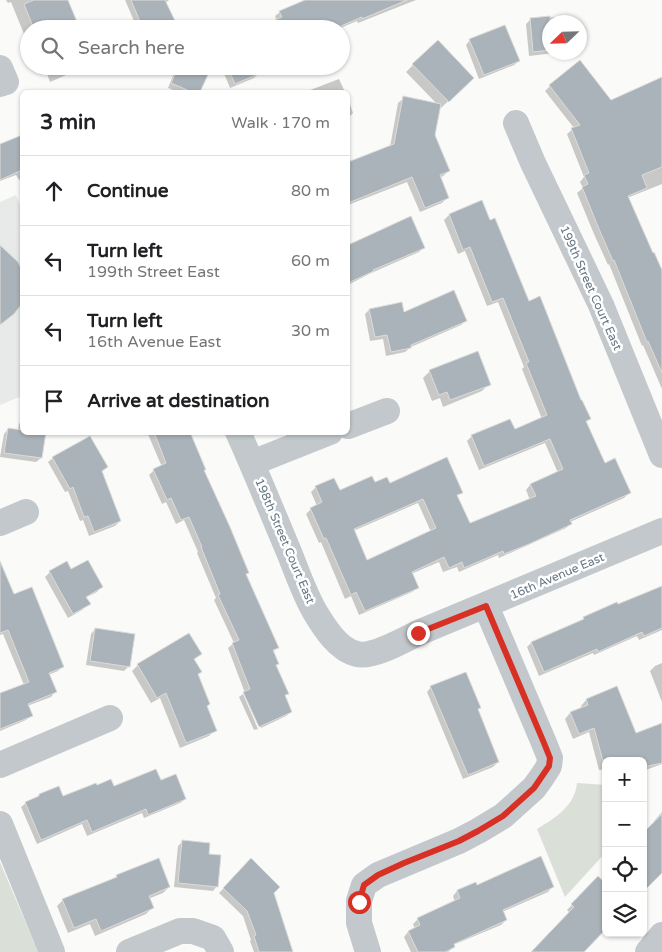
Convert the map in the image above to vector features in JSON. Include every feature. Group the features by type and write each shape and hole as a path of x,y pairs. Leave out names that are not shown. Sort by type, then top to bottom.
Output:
{"street":[{"name":"199th Street Court East","path":"516,123 533,163 601,304 662,455"},
{"path":"350,425 387,411"},
{"name":"198th Street Court East","path":"239,435 314,610 340,645"},
{"path":"252,462 322,435"},
{"path":"0,523 26,512"},
{"name":"16th Avenue East","path":"340,645 358,654 369,654 381,650 662,532"},
{"path":"368,952 359,923 359,902 364,885 378,875 459,841 503,816 534,788 549,766 550,758 486,606"},
{"path":"0,765 110,718"},
{"path":"0,824 52,952"},
{"path":"130,952 180,931 193,931 212,943"},
{"path":"648,952 662,935"}],"shaded area":[{"path":"16,195 20,205 20,397 0,405 0,202"},
{"path":"577,783 602,785 602,856 565,897 537,829 557,816 568,805"},
{"path":"0,862 38,952 0,952"}],"building":[{"path":"34,0 68,0 76,20 30,20 24,4"},
{"path":"131,0 165,0 175,20 139,20"},
{"path":"305,0 407,0 350,22 350,20 275,20 282,17 279,11"},
{"path":"542,17 542,51 533,52 530,18"},
{"path":"505,25 520,61 484,75 469,39"},
{"path":"438,40 474,78 449,102 412,64"},
{"path":"580,60 611,100 662,77 662,167 642,175 647,188 628,196 662,270 662,373 647,342 582,187 588,184 584,175 589,173 571,128 580,125 549,85"},
{"path":"175,75 208,75 201,90 187,90 171,83"},
{"path":"231,75 256,75 235,84"},
{"path":"403,96 441,104 435,135 450,171 440,175 449,198 425,208 412,177 350,202 350,161 394,144"},
{"path":"20,136 20,171 0,180 0,144"},
{"path":"482,200 490,220 495,218 529,301 540,296 581,400 591,419 586,421 605,463 615,458 631,493 570,520 572,524 527,545 504,554 503,551 464,568 462,562 449,568 444,557 412,572 419,588 365,611 356,592 351,595 326,538 324,539 310,508 322,502 315,486 334,478 340,490 372,476 375,482 387,477 390,483 447,457 463,493 457,495 470,523 536,496 530,484 563,469 550,439 484,466 471,435 510,419 515,429 547,415 526,363 529,362 503,298 492,302 470,247 463,250 449,214","holes":["423,499 436,528 367,560 354,529"]},
{"path":"411,216 425,248 350,282 350,244"},
{"path":"0,245 20,266 20,306 14,314 0,325"},
{"path":"454,290 467,321 411,345 411,348 391,352 387,335 375,337 369,309 402,302 404,312"},
{"path":"478,351 491,385 450,400 447,392 439,395 429,370"},
{"path":"8,428 20,430 20,435 46,435 42,458 4,453"},
{"path":"155,435 191,435 206,470 204,470 249,573 246,574 279,648 273,650 279,664 276,665 289,694 285,695 292,712 259,727 243,692 250,689 232,643 239,640 218,595 220,594 202,547 189,517 181,520 171,498 167,500 153,469 166,463"},
{"path":"90,436 108,467 102,471 121,521 94,532 88,516 84,517 73,487 70,489 52,457"},
{"path":"88,560 103,587 86,597 91,604 73,614 49,571 67,561 71,569"},
{"path":"0,561 14,594 32,587 64,667 49,673 57,692 28,704 33,716 0,729 0,693 29,682 8,630 0,633"},
{"path":"662,586 662,628 644,636 642,632 598,652 597,649 544,672 531,642 617,602 618,604"},
{"path":"95,628 135,634 130,667 90,661"},
{"path":"189,633 202,654 194,659 202,672 198,674 210,704 207,706 217,731 186,743 166,693 157,698 137,664"},
{"path":"466,672 481,708 478,709 499,762 468,775 430,686"},
{"path":"617,686 636,733 662,723 662,763 647,766 647,757 602,757 594,728 579,734 570,712 588,705 586,699"},
{"path":"156,769 161,780 176,774 186,799 148,815 146,809 92,832 87,820 41,840 25,802 59,786 63,796 111,779 114,786"},
{"path":"662,814 662,873 647,888 647,847 647,829"},
{"path":"182,840 210,843 209,854 221,855 218,887 178,883"},
{"path":"541,856 554,887 503,910 507,920 454,944 455,947 445,952 418,952 408,931 420,925 417,918 460,898 457,890 476,882 477,885"},
{"path":"159,858 170,887 149,896 154,908 101,931 96,919 74,928 62,899"},
{"path":"251,858 280,887 274,893 293,952 259,952 254,936 256,935 247,911 223,888"},
{"path":"598,876 602,880 602,933 584,952 531,952 574,907 571,904"}],"route":[{"path":"359,902 364,885 378,875 459,841 503,816 534,788 549,766 550,758 486,606 418,633"}]}
